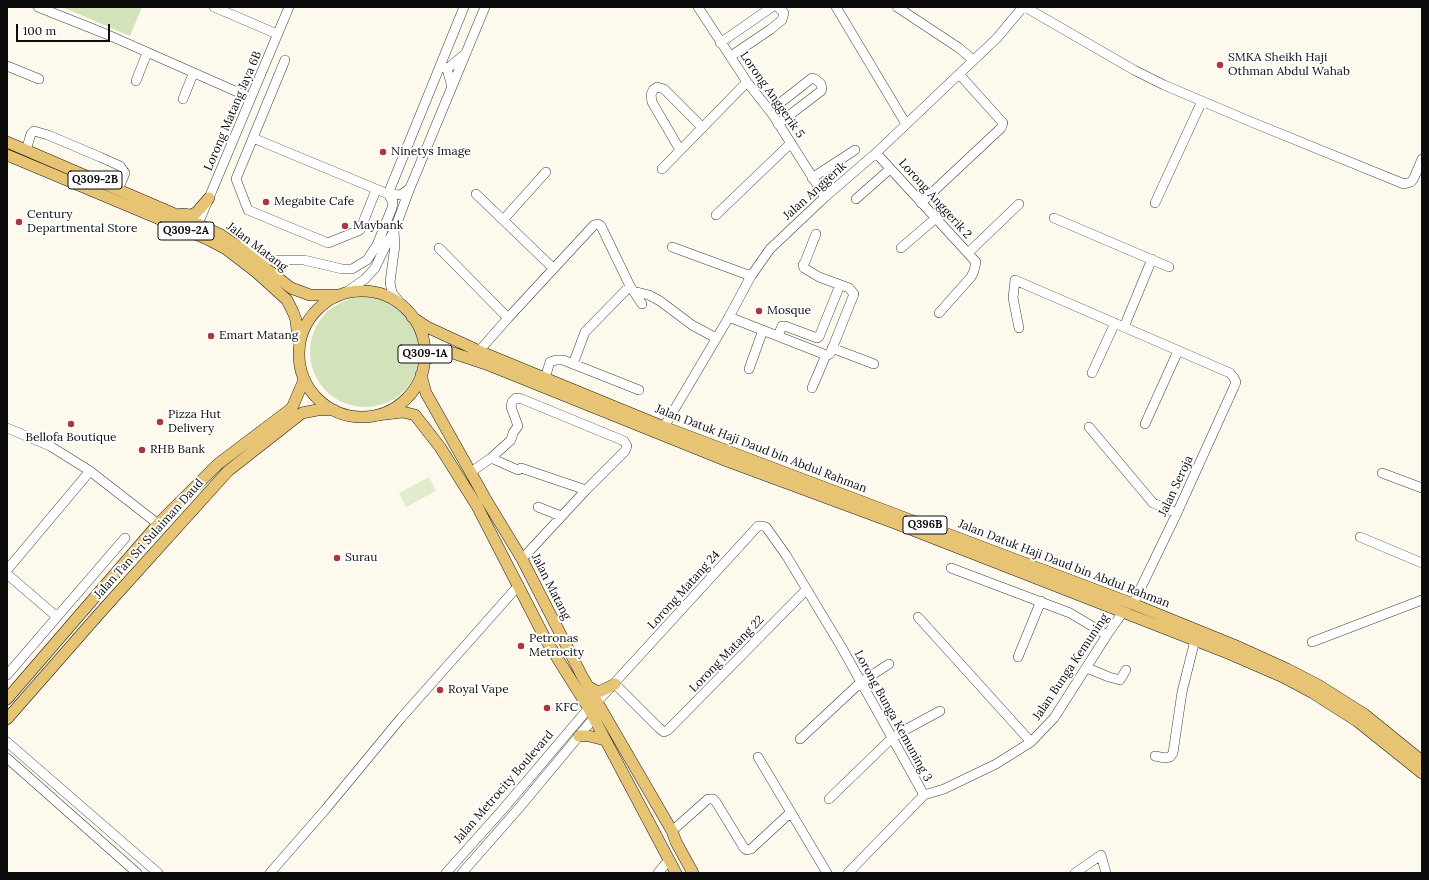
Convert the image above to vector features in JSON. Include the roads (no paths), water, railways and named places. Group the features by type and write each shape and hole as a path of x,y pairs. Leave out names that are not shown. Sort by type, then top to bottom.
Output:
{"main road":[{"name":"Jalan Matang","path":"7,142 198,224 225,238 291,288 310,295 342,294"},
{"path":"22,148 20,152 27,159 28,164"},
{"name":"Jalan Matang","path":"7,155 207,239 226,249 256,272 287,300 296,320 299,346"},
{"path":"165,210 186,216 192,215 197,212 209,198"},
{"path":"198,224 202,231 238,253 256,272"},
{"name":"Q309-1A","path":"360,291 374,292 389,297 402,305 412,317 422,334 425,360 421,375 415,388 406,398 390,410 377,415 355,416 334,410 317,398 304,380 299,360 299,346 304,328 310,317 323,304 342,294 360,291"},
{"name":"Jalan Datuk Haji Daud bin Abdul Rahman","path":"412,317 427,327 479,351 664,427 1133,604 1234,645 1318,685 1364,714 1422,761"},
{"name":"Jalan Datuk Haji Daud bin Abdul Rahman","path":"425,360 436,354 447,351 486,364 722,459 895,523 1195,640 1283,677 1313,693 1357,721 1422,773"},
{"name":"Jalan Matang","path":"421,375 426,393 484,498 522,559 589,687 672,831 676,842 693,873"},
{"name":"Jalan Tan Sri Sulaiman Daud","path":"7,699 158,524 218,464 292,408 304,380"},
{"name":"Jalan Tan Sri Sulaiman Daud","path":"7,719 104,608 228,471 302,413 317,410 334,410"},
{"path":"377,415 403,412 415,416 440,446 456,471 519,585 546,640 588,707 668,861 676,873"},
{"path":"589,687 596,691 601,691 615,684"},
{"path":"579,736 589,736 605,740"}],"street":[{"path":"38,7 106,34 193,74 251,98"},
{"path":"214,7 277,34"},
{"name":"Lorong Matang Jaya 6B","path":"198,224 289,7"},
{"path":"388,194 444,67 464,7"},
{"path":"342,294 365,279 375,268 394,231 410,188 485,7"},
{"name":"Lorong Anggerik 5","path":"698,7 720,43 731,56 747,82 769,110 825,197"},
{"path":"720,43 772,7"},
{"path":"731,56 782,20 784,13 778,7"},
{"path":"836,7 906,124"},
{"path":"897,7 959,48 973,60"},
{"path":"1024,7 1134,70 1202,101 1404,184 1411,182 1414,178 1422,159"},
{"name":"Jalan Anggerik","path":"664,427 729,317 751,276 770,249 825,197 876,153 997,38 1024,7"},
{"path":"136,81 147,53"},
{"path":"444,67 466,53"},
{"path":"284,60 236,179 248,210 328,243 360,230 376,190"},
{"path":"7,66 39,79"},
{"path":"444,67 452,87"},
{"path":"263,71 277,78"},
{"path":"183,99 193,74"},
{"path":"922,203 1001,128 1003,123 959,74"},
{"path":"769,110 812,78 821,84 822,91 778,124"},
{"path":"662,169 747,82"},
{"path":"680,150 652,102 651,95 653,90 657,88 664,89 702,127"},
{"path":"1155,203 1202,101"},
{"path":"22,148 34,131 48,135 100,157 120,166 125,173 118,190"},
{"path":"253,138 388,194 401,195 410,188"},
{"path":"716,215 791,143"},
{"path":"812,178 855,150"},
{"name":"Lorong Anggerik 2","path":"876,153 976,262 971,277 939,313"},
{"path":"856,199 890,169"},
{"path":"503,220 546,172"},
{"path":"209,198 206,218 209,224 225,238 270,260 304,260 342,269 352,269 367,260 377,245 392,208 392,202 388,194"},
{"path":"476,194 553,268"},
{"path":"968,253 1018,204"},
{"path":"901,248 936,218"},
{"path":"1054,218 1170,267"},
{"path":"479,351 553,268 594,225 598,224 601,226 632,289 642,304"},
{"path":"394,231 395,245 390,282 392,293 402,305"},
{"path":"812,388 854,294 849,288 804,268 816,234"},
{"path":"672,247 751,276"},
{"path":"439,248 508,318"},
{"path":"1124,327 1152,259"},
{"path":"1019,328 1013,298 1015,280 1178,351 1145,424"},
{"path":"778,336 782,326 785,326 817,338 820,337 840,285"},
{"path":"632,289 660,301 692,325 716,338"},
{"path":"573,364 585,332 632,289"},
{"path":"729,317 778,336 874,364"},
{"path":"1092,374 1115,323"},
{"path":"749,369 763,330"},
{"name":"Jalan Seroja","path":"1133,604 1177,513 1236,382 1230,374 1178,351"},
{"path":"546,378 549,364 552,360 563,360 639,390"},
{"path":"471,472 491,458 511,440 513,433 518,426 511,407 512,402 516,398 522,399 607,433 624,441 627,446 625,451 561,516 522,559"},
{"path":"1089,427 1153,503 1177,513"},
{"path":"7,428 50,446 90,471 158,524"},
{"path":"491,458 518,470 521,468 586,490"},
{"path":"7,570 90,471"},
{"path":"1382,472 1422,488"},
{"path":"538,507 561,516"},
{"name":"Lorong Matang 24","path":"599,703 758,526 766,527 786,555"},
{"path":"1360,537 1422,563"},
{"path":"7,675 125,538"},
{"name":"Lorong Bunga Kemuning 3","path":"786,555 842,648 924,795"},
{"path":"951,568 1070,613 1107,635"},
{"path":"7,574 58,617"},
{"path":"270,873 411,707 519,585"},
{"name":"Lorong Matang 22","path":"615,684 664,732 668,730 707,692 806,590"},
{"path":"1312,642 1422,600"},
{"path":"1018,657 1041,601"},
{"name":"Jalan Bunga Kemuning","path":"848,873 858,869 924,795 944,789 996,764 1031,742 1054,718 1123,612"},
{"path":"918,617 1031,742"},
{"path":"1155,756 1164,758 1173,753 1182,692 1195,640"},
{"path":"800,740 861,682 889,664"},
{"path":"1087,668 1120,680 1126,670"},
{"name":"Jalan Metrocity Boulevard","path":"446,873 588,707 599,703"},
{"name":"Jalan Metrocity Boulevard","path":"462,873 579,736 593,718 599,703"},
{"path":"829,799 892,738 940,711"},
{"path":"7,742 158,873"},
{"path":"758,757 827,873"},
{"path":"7,758 137,873"},
{"path":"36,784 45,775"},
{"path":"527,780 536,788"},
{"path":"672,831 708,799 713,800 716,802 744,848 747,850 751,849 790,813"},
{"path":"1075,873 1101,855 1106,873"},
{"path":"658,873 668,861"}],"place":[{"name":"SMKA Sheikh Haji Othman Abdul Wahab","path":"1220,65"},
{"name":"Ninetys Image","path":"383,152"},
{"name":"Megabite Cafe","path":"266,202"},
{"name":"Century Departmental Store","path":"19,222"},
{"name":"Maybank","path":"345,226"},
{"name":"Mosque","path":"759,311"},
{"name":"Emart Matang","path":"211,336"},
{"name":"Pizza Hut Delivery","path":"160,422"},
{"name":"Bellofa Boutique","path":"71,424"},
{"name":"RHB Bank","path":"142,450"},
{"name":"Surau","path":"337,558"},
{"name":"Petronas Metrocity","path":"521,646"},
{"name":"Royal Vape","path":"440,690"},
{"name":"KFC","path":"547,708"}]}
